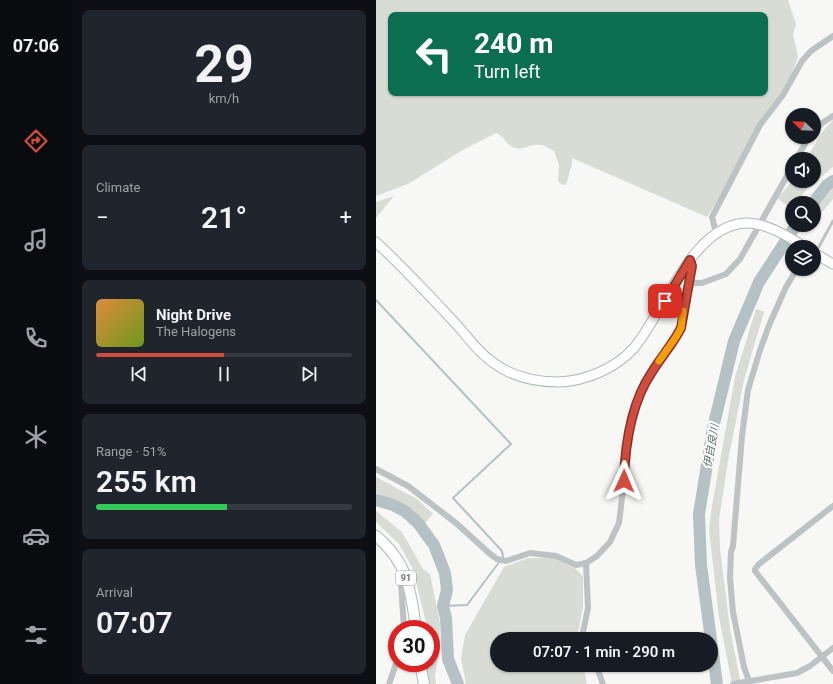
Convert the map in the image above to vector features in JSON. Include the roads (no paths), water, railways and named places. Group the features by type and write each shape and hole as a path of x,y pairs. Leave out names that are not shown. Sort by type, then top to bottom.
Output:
{"main road":[{"name":"91","path":"376,536 396,557 406,576 413,603 415,620"},
{"path":"422,672 424,684"}],"street":[{"path":"716,233 712,217 760,125 783,95 802,61 811,51 833,36"},
{"path":"821,123 833,116"},
{"path":"688,283 702,283 726,274 740,258 785,179"},
{"path":"376,242 409,273 455,322 474,347 491,362 509,372 529,379 548,382 565,382 580,380 599,372 618,362 633,348 650,325 690,260 702,245 716,233 735,225 748,223 759,225 793,240"},
{"path":"821,258 833,264"},
{"path":"376,469 408,486 456,523 488,554 497,559 506,562 530,553 556,556 576,565 586,563 597,556 610,542 619,524 624,481 625,452 633,415 644,385 651,372 681,328 692,266 690,260"},
{"path":"748,682 733,612 730,578 742,436 748,390 760,350 770,322 793,276"},
{"path":"833,506 759,564 755,569 755,571 833,671"},
{"path":"583,632 588,608 586,563"},
{"path":"403,620 400,583 406,576"},
{"path":"733,684 797,673 810,666 833,648"},
{"path":"389,684 393,672"},
{"path":"599,672 603,684"}],"lane":[{"path":"821,242 833,221"}],"waterway":[{"name":"伊自良川","path":"818,196 827,185 833,181"},
{"name":"伊自良川","path":"717,684 701,565 699,514 713,428 734,341 759,282 791,232"},
{"path":"376,300 511,444 453,498 502,551 503,557 467,605 443,606"},
{"name":"伊自良川","path":"376,500 393,505 406,512 418,523 434,545 445,573 447,590 443,606 446,618 448,659 458,684"}]}
